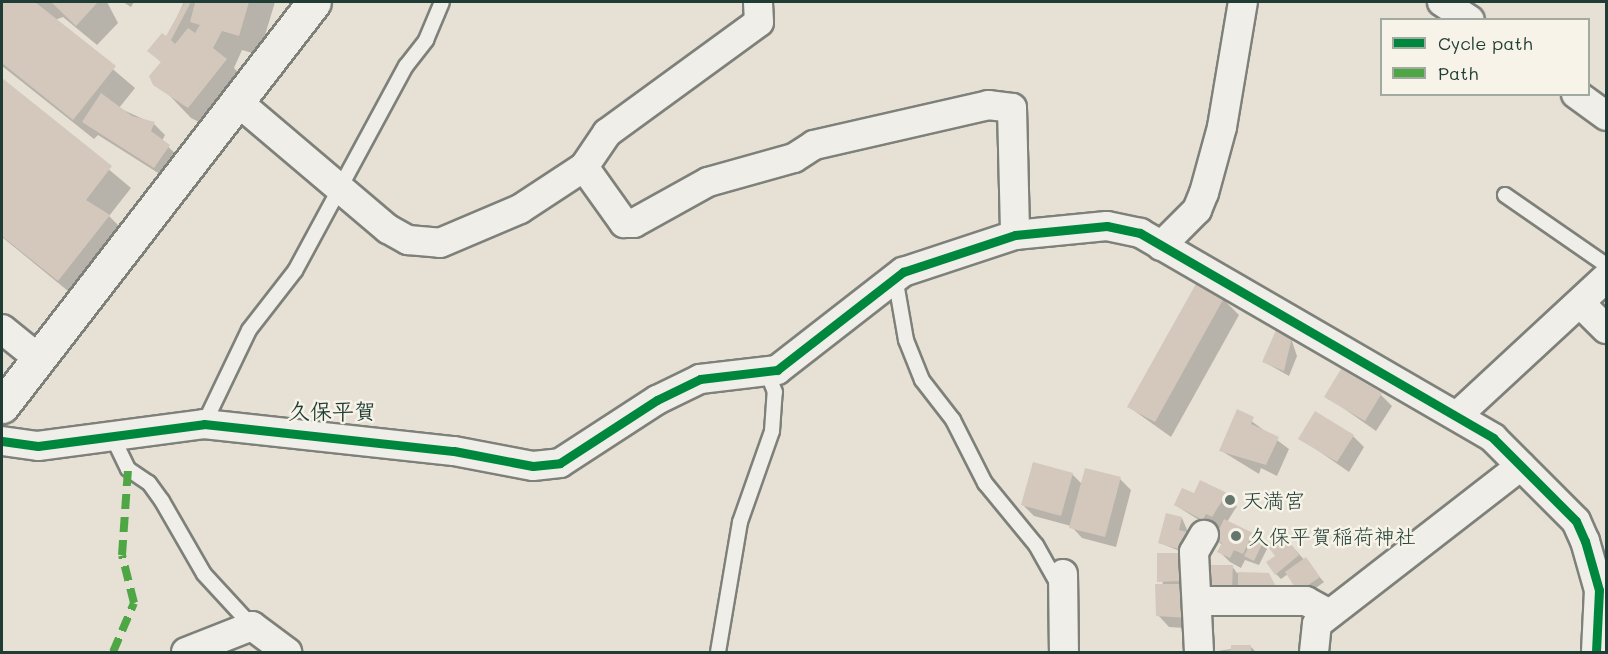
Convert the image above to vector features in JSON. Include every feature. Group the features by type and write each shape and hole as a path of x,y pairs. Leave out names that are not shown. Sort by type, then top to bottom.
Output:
{"street":[{"path":"2,406 314,2"},
{"path":"238,102 388,229 408,240 440,243 520,209 584,167 607,134 759,22 758,2"},
{"path":"1161,246 1197,210 1204,193 1222,127 1243,2"},
{"path":"1579,96 1606,116"},
{"path":"584,167 624,223 634,223 708,182 794,158 814,145 964,110 1011,108 1015,235"},
{"path":"2,441 38,446 113,438 204,424 454,451 533,466 575,457 657,400 700,379 766,370 801,356 895,277 1015,235 1107,226 1140,233 1459,414 1521,466 1576,521 1596,566 1596,652"},
{"path":"1459,414 1606,278"},
{"path":"1580,303 1606,329"},
{"path":"2,329 38,358"},
{"path":"1314,652 1317,624 1521,466"},
{"path":"1199,652 1194,552 1204,535"},
{"path":"1063,582 1064,652"},
{"path":"1197,601 1306,601 1329,614"},
{"path":"186,652 252,626 287,652"}],"lane":[{"path":"204,424 249,330 295,272 343,189 442,2"},
{"path":"1505,195 1606,265"},
{"path":"895,277 906,340 922,380 953,420 985,483 1063,582"},
{"path":"718,652 740,522 772,431 775,392 766,370"},
{"path":"113,438 128,470 149,483 162,501 204,574 252,626"}],"building":[{"path":"2,2 35,2 116,66 73,120 2,63"},
{"path":"51,2 98,2 76,26"},
{"path":"185,2 191,2 249,2 239,36 222,31 213,48 227,59 188,108 153,85 149,76 161,62 147,51 162,33 166,36","holes":["191,2 195,3 190,22 200,25 195,33 188,28 175,44 171,40"]},
{"path":"2,78 112,166 86,200 110,215 58,281 2,236"},
{"path":"101,93 132,116 155,122 151,131 170,145 154,168 82,122"},
{"path":"1197,282 1224,298 1155,422 1127,407"},
{"path":"1276,330 1292,337 1284,371 1262,362"},
{"path":"1341,369 1382,393 1365,421 1324,397"},
{"path":"1237,409 1254,417 1251,424 1279,437 1266,465 1219,451"},
{"path":"1315,411 1354,435 1337,462 1298,439"},
{"path":"1033,462 1073,473 1061,516 1021,505"},
{"path":"1085,468 1121,477 1105,537 1069,528"},
{"path":"1200,480 1227,493 1212,517 1206,514 1203,520 1174,505 1182,488 1194,493"},
{"path":"1166,513 1182,517 1179,530 1187,532 1182,550 1158,543"},
{"path":"1224,519 1253,533 1243,554 1234,550 1230,558 1217,552 1222,543 1215,539"},
{"path":"1283,534 1299,555 1275,575 1266,562 1275,556 1267,545"},
{"path":"1255,535 1264,540 1254,561 1244,556"},
{"path":"1157,553 1183,553 1183,581 1157,582"},
{"path":"1306,557 1320,577 1298,592 1285,572"},
{"path":"1211,565 1233,565 1232,587 1211,586"},
{"path":"1238,572 1269,573 1277,589 1238,590"},
{"path":"1155,584 1187,584 1189,618 1156,616"},
{"path":"1231,645 1251,645 1251,652 1217,652 1231,650"}],"marked path":[{"path":"113,652 134,603 122,555 128,469"}],"cycle path":[{"path":"2,441 38,446 204,424 454,451 533,466 560,463 657,400 700,379 777,370 903,272 1015,235 1107,226 1140,233 1493,438 1576,521 1585,541 1599,590 1596,652"}],"place":[{"name":"天満宮","path":"1230,500"},
{"name":"久保平賀稲荷神社","path":"1236,536"}],"district":[{"name":"久保平賀","path":"332,411"}]}
